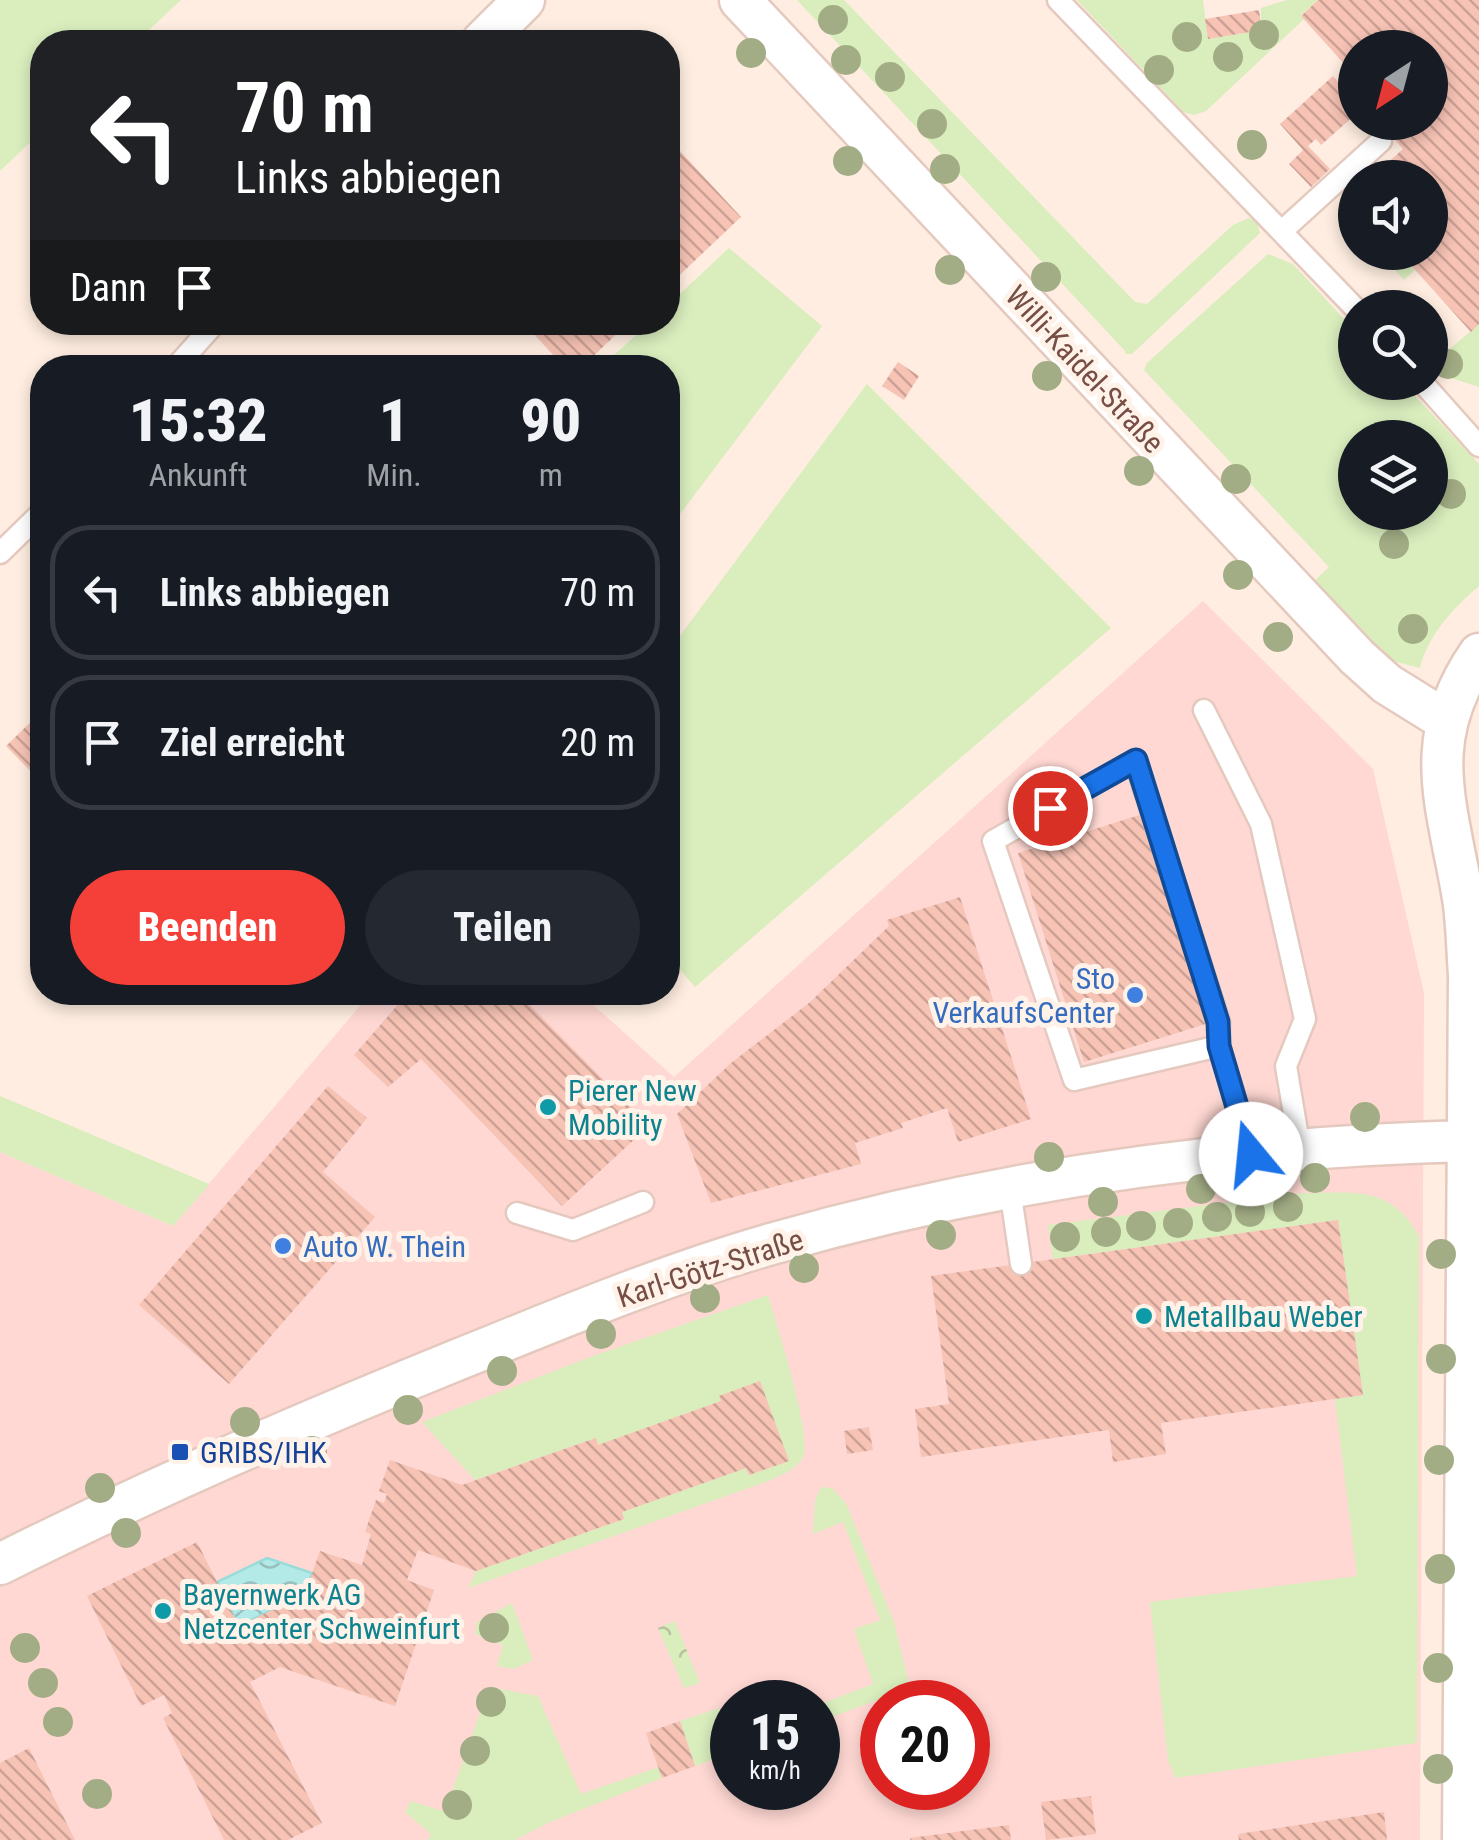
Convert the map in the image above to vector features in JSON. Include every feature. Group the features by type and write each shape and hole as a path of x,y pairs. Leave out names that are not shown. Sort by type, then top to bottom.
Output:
{"street":[{"path":"494,30 524,0"},
{"name":"Willi-Kaidel-Straße","path":"740,0 1356,657 1387,684 1445,720"},
{"path":"1463,1840 1472,1300 1466,1141 1469,974 1464,902 1440,753 1445,720 1462,680 1479,654"},
{"name":"Karl-Götz-Straße","path":"0,1564 193,1471 550,1322 770,1244 1010,1189 1117,1169 1336,1144 1466,1141"}],"lane":[{"path":"1058,0 1338,290"},
{"path":"1282,231 1381,142"},
{"path":"186,355 204,335"},
{"path":"1438,400 1479,446"},
{"path":"0,554 30,524"},
{"path":"1204,710 1261,824 1305,1019 1286,1066 1300,1149"},
{"path":"1219,1046 1074,1080 993,841 1136,760 1218,1022 1219,1046 1251,1154"},
{"path":"1010,1189 1021,1264"},
{"path":"517,1212 573,1230 643,1202"}],"shaded area":[{"path":"1203,601 1373,769 1424,993 1420,1840 0,1840 0,1152 173,1226 361,1005 593,1005 674,1077"}],"green space":[{"path":"0,0 181,0 149,30 30,30 30,142 0,171"},
{"path":"797,0 844,0 1135,302 1147,304 1233,225 1249,218 1257,223 1260,233 1132,354 1124,354 1056,277 1037,294 1026,282 1044,264 955,169 936,186 926,175 944,157 855,62 836,79 826,68 844,50"},
{"path":"1077,0 1203,0 1208,39 1261,30 1261,8 1287,0 1318,0 1301,15 1304,19 1206,111 1194,115 1183,112"},
{"path":"729,248 822,326 680,514 680,355 614,355 636,335 680,335 680,294"},
{"path":"1268,254 1293,264 1338,313 1338,400 1419,400 1438,420 1338,420 1338,530 1448,530 1448,431 1479,464 1479,586 1443,623 1420,668 1389,660 1310,585 1329,567 1247,480 1243,482 1232,470 1234,466 1144,370 1147,363"},
{"path":"1395,270 1415,270 1404,280"},
{"path":"1479,324 1479,387 1448,375 1448,351"},
{"path":"867,384 1111,628 695,987 680,970 680,636"},
{"path":"0,1096 209,1185 173,1226 0,1152"},
{"path":"1303,1193 1355,1193 1384,1200 1408,1220 1419,1236 1417,1743 1175,1778 1168,1760 1150,1602 1357,1576 1335,1399 1363,1395 1338,1220 1053,1259 1048,1225"},
{"path":"768,1295 803,1426 805,1445 797,1465 771,1480 468,1588 476,1571 624,1519 622,1512 746,1468 749,1475 788,1461 719,1396 721,1401 599,1445 596,1438 475,1480 422,1422 593,1356"},
{"path":"821,1487 832,1488 846,1503 894,1622 908,1680 872,1680 854,1629 880,1620 843,1522 813,1534 815,1501"},
{"path":"512,1603 533,1660 514,1669 497,1666 503,1645 475,1634 477,1622"},
{"path":"675,1621 700,1683 684,1688 658,1628"},
{"path":"489,1687 538,1696 581,1794 659,1767 662,1778 515,1840 428,1840 431,1834 405,1812 411,1801 445,1812"},
{"path":"860,1689 860,1706 840,1714 840,1697"},
{"path":"710,1711 710,1761 695,1766 680,1721"}],"water":[{"path":"267,1558 312,1573 305,1594 239,1626 217,1582"}],"building":[{"path":"1318,0 1479,0 1479,324 1471,332 1448,306 1448,290 1433,290 1415,270 1448,270 1448,160 1391,160 1403,149 1395,140 1448,140 1448,30 1338,30 1338,57 1301,16"},
{"path":"1259,10 1262,30 1208,39 1205,19"},
{"path":"1333,76 1338,82 1338,130 1321,145 1316,139 1308,146 1330,169 1311,187 1289,164 1303,150 1280,124"},
{"path":"680,151 741,217 680,275"},
{"path":"535,335 615,335 595,355 553,355"},
{"path":"898,362 919,376 904,400 882,386"},
{"path":"30,723 30,771 6,746"},
{"path":"1146,813 1212,1022 1084,1062 1018,853"},
{"path":"960,897 1031,1119 958,1142 947,1108 901,1123 903,1128 855,1143 861,1164 711,1203 677,1114 731,1063 809,1003 889,926 887,920"},
{"name":"Pierer New Mobility","path":"398,1005 530,1005 649,1126 562,1206 421,1059 388,1087 354,1055"},
{"path":"328,1086 367,1118 323,1172 375,1217 229,1384 139,1305"},
{"name":"Metallbau Weber","path":"1338,1220 1363,1395 1161,1423 1166,1454 1113,1462 1109,1430 921,1457 915,1409 949,1404 931,1276"},
{"path":"760,1381 789,1461 749,1475 746,1468 622,1512 624,1519 476,1571 418,1550 407,1580 434,1590 395,1706 280,1667 250,1682 322,1823 288,1840 224,1840 163,1718 172,1713 164,1695 141,1706 87,1596 197,1542 239,1626 305,1594 320,1551 362,1565 371,1534 365,1532 376,1500 384,1503 387,1494 379,1491 390,1460 462,1485 596,1438 598,1445 721,1401 719,1396"},
{"path":"869,1427 873,1450 847,1454 844,1431"},
{"path":"680,1721 695,1766 662,1778 646,1733"},
{"path":"29,1748 75,1840 0,1840 0,1763"},
{"path":"1091,1796 1096,1834 1046,1840 1041,1802"},
{"path":"1384,1812 1387,1840 1239,1840 1238,1834"},
{"path":"1009,1825 1011,1840 910,1840 910,1838"}],"place":[{"name":"Sto VerkaufsCenter","path":"1135,995"},
{"name":"Pierer New Mobility","path":"548,1107"},
{"name":"Auto W. Thein","path":"283,1246"},
{"name":"Metallbau Weber","path":"1144,1316"},
{"name":"GRIBS/IHK","path":"180,1452"},
{"name":"Bayernwerk AG Netzcenter Schweinfurt","path":"163,1611"}],"route":[{"path":"1050,808 1136,760 1218,1022 1219,1046 1251,1154"}]}
